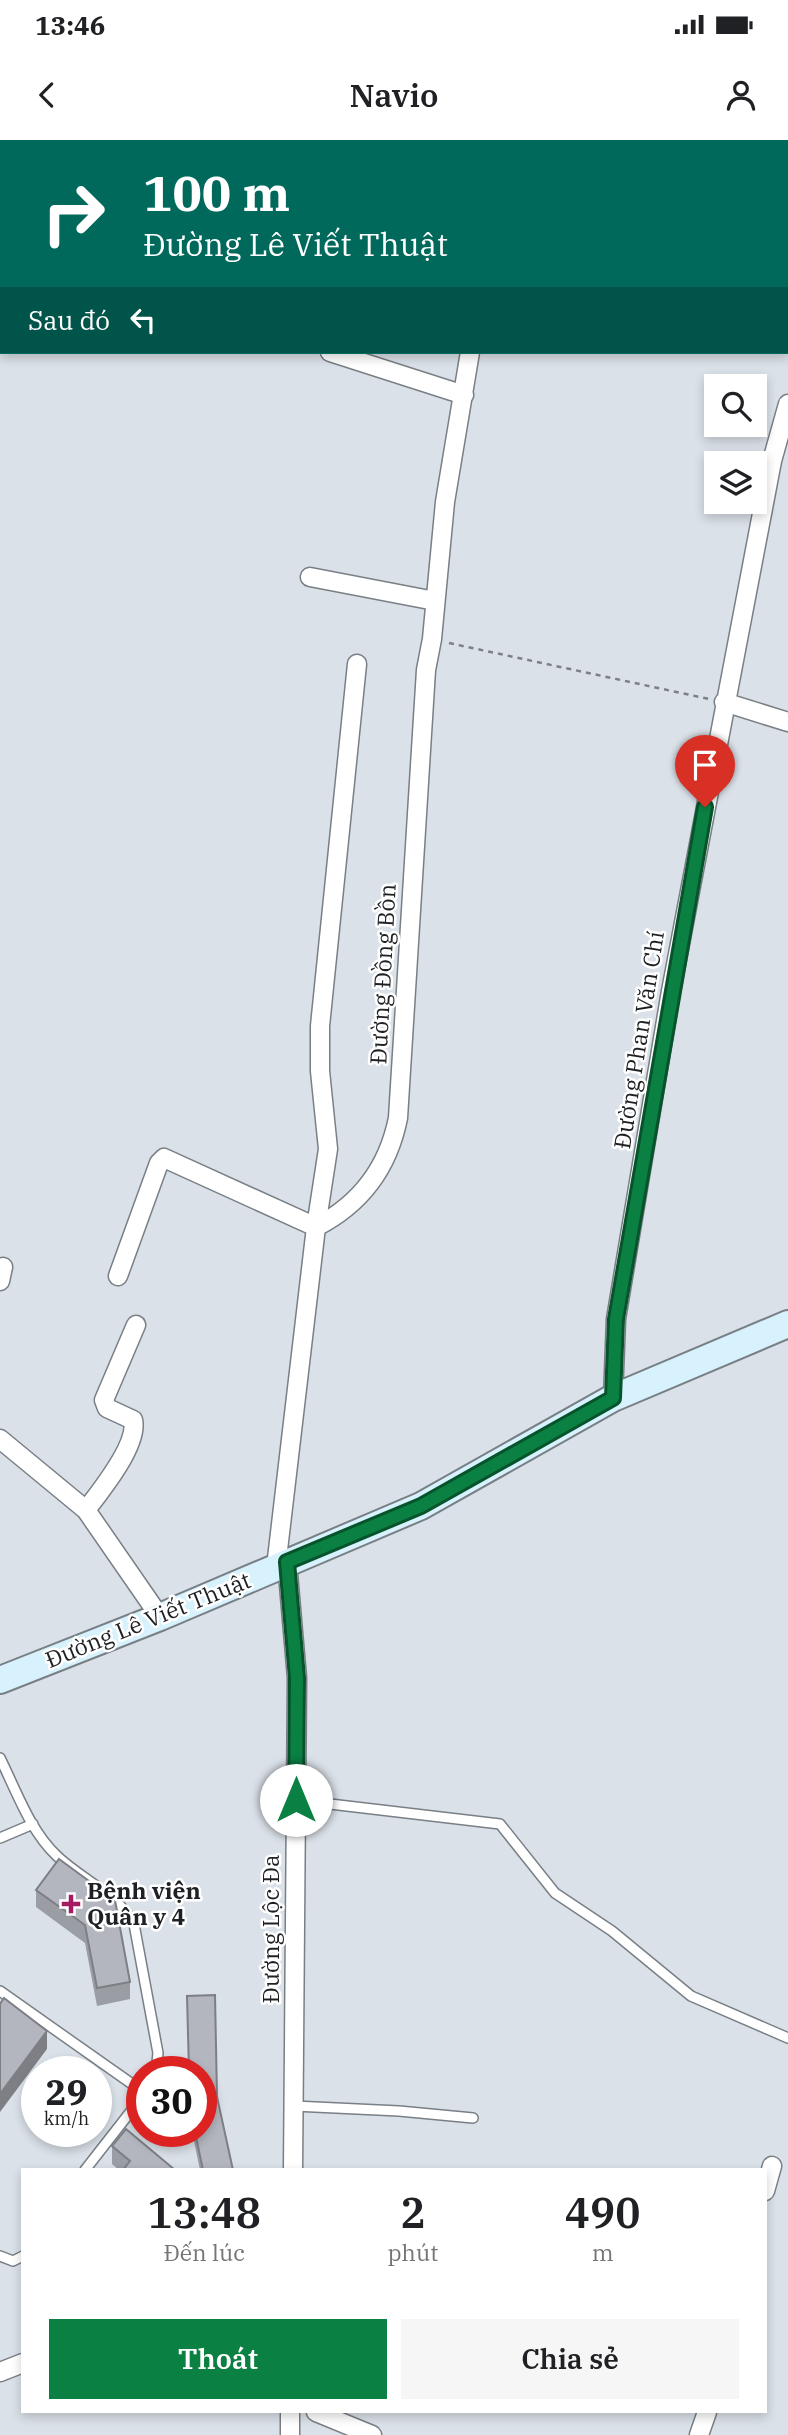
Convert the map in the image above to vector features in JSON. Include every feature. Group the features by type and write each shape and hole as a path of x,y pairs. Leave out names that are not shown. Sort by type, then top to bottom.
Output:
{"main road":[{"name":"Đường Lê Viết Thuật","path":"0,1680 160,1617 421,1506 613,1398 788,1324"}],"street":[{"path":"336,354 464,395"},
{"name":"Đường Đồng Bồn","path":"316,1227 339,1216 365,1191 386,1159 398,1118 426,670 432,639 445,502 470,354"},
{"name":"Đường Phan Văn Chí","path":"613,1398 616,1319 671,990 724,702 780,464 788,404"},
{"path":"310,577 435,601"},
{"path":"282,1564 316,1227 328,1149 320,1071 320,1026 357,664"},
{"path":"724,702 788,722"},
{"path":"118,1276 163,1158 316,1227"},
{"path":"86,1510 118,1465 133,1431 133,1420 107,1408 104,1400 136,1325"},
{"path":"0,1439 86,1510 160,1617"},
{"name":"Đường Lộc Đa","path":"282,1564 297,1678 293,2168"},
{"path":"767,2184 772,2166"},
{"path":"0,2372 21,2364"},
{"path":"290,2413 290,2435"},
{"path":"318,2413 372,2435"},
{"path":"699,2435 707,2413"}],"lane":[{"path":"0,1758 33,1824 56,1856 122,1906 134,1924 158,2056"},
{"path":"296,1800 500,1824 546,1885 612,1931 691,1996 788,2038"},
{"path":"0,1838 33,1824"},
{"path":"0,1991 126,2080"},
{"path":"294,2106 473,2118"},
{"path":"87,2168 126,2117"},
{"path":"0,2256 13,2261 21,2257"}],"path":[{"path":"432,639 724,702"}],"building":[{"path":"59,1859 115,1900 130,1982 97,1988 85,1925 36,1890"},
{"path":"215,1995 216,2056 189,2056 187,1996"},
{"path":"4,1998 47,2031 28,2056 21,2056 21,2066 0,2094 0,2004"},
{"path":"217,2097 233,2168 203,2168 198,2147 217,2147"},
{"path":"126,2129 126,2147 148,2147 173,2168 125,2168 130,2161 112,2146"}],"place":[{"name":"Bệnh viện Quân y 4","path":"71,1904"}],"route":[{"path":"296,1800 297,1678 287,1562 421,1506 613,1398 616,1319 671,990 705,807"}]}
